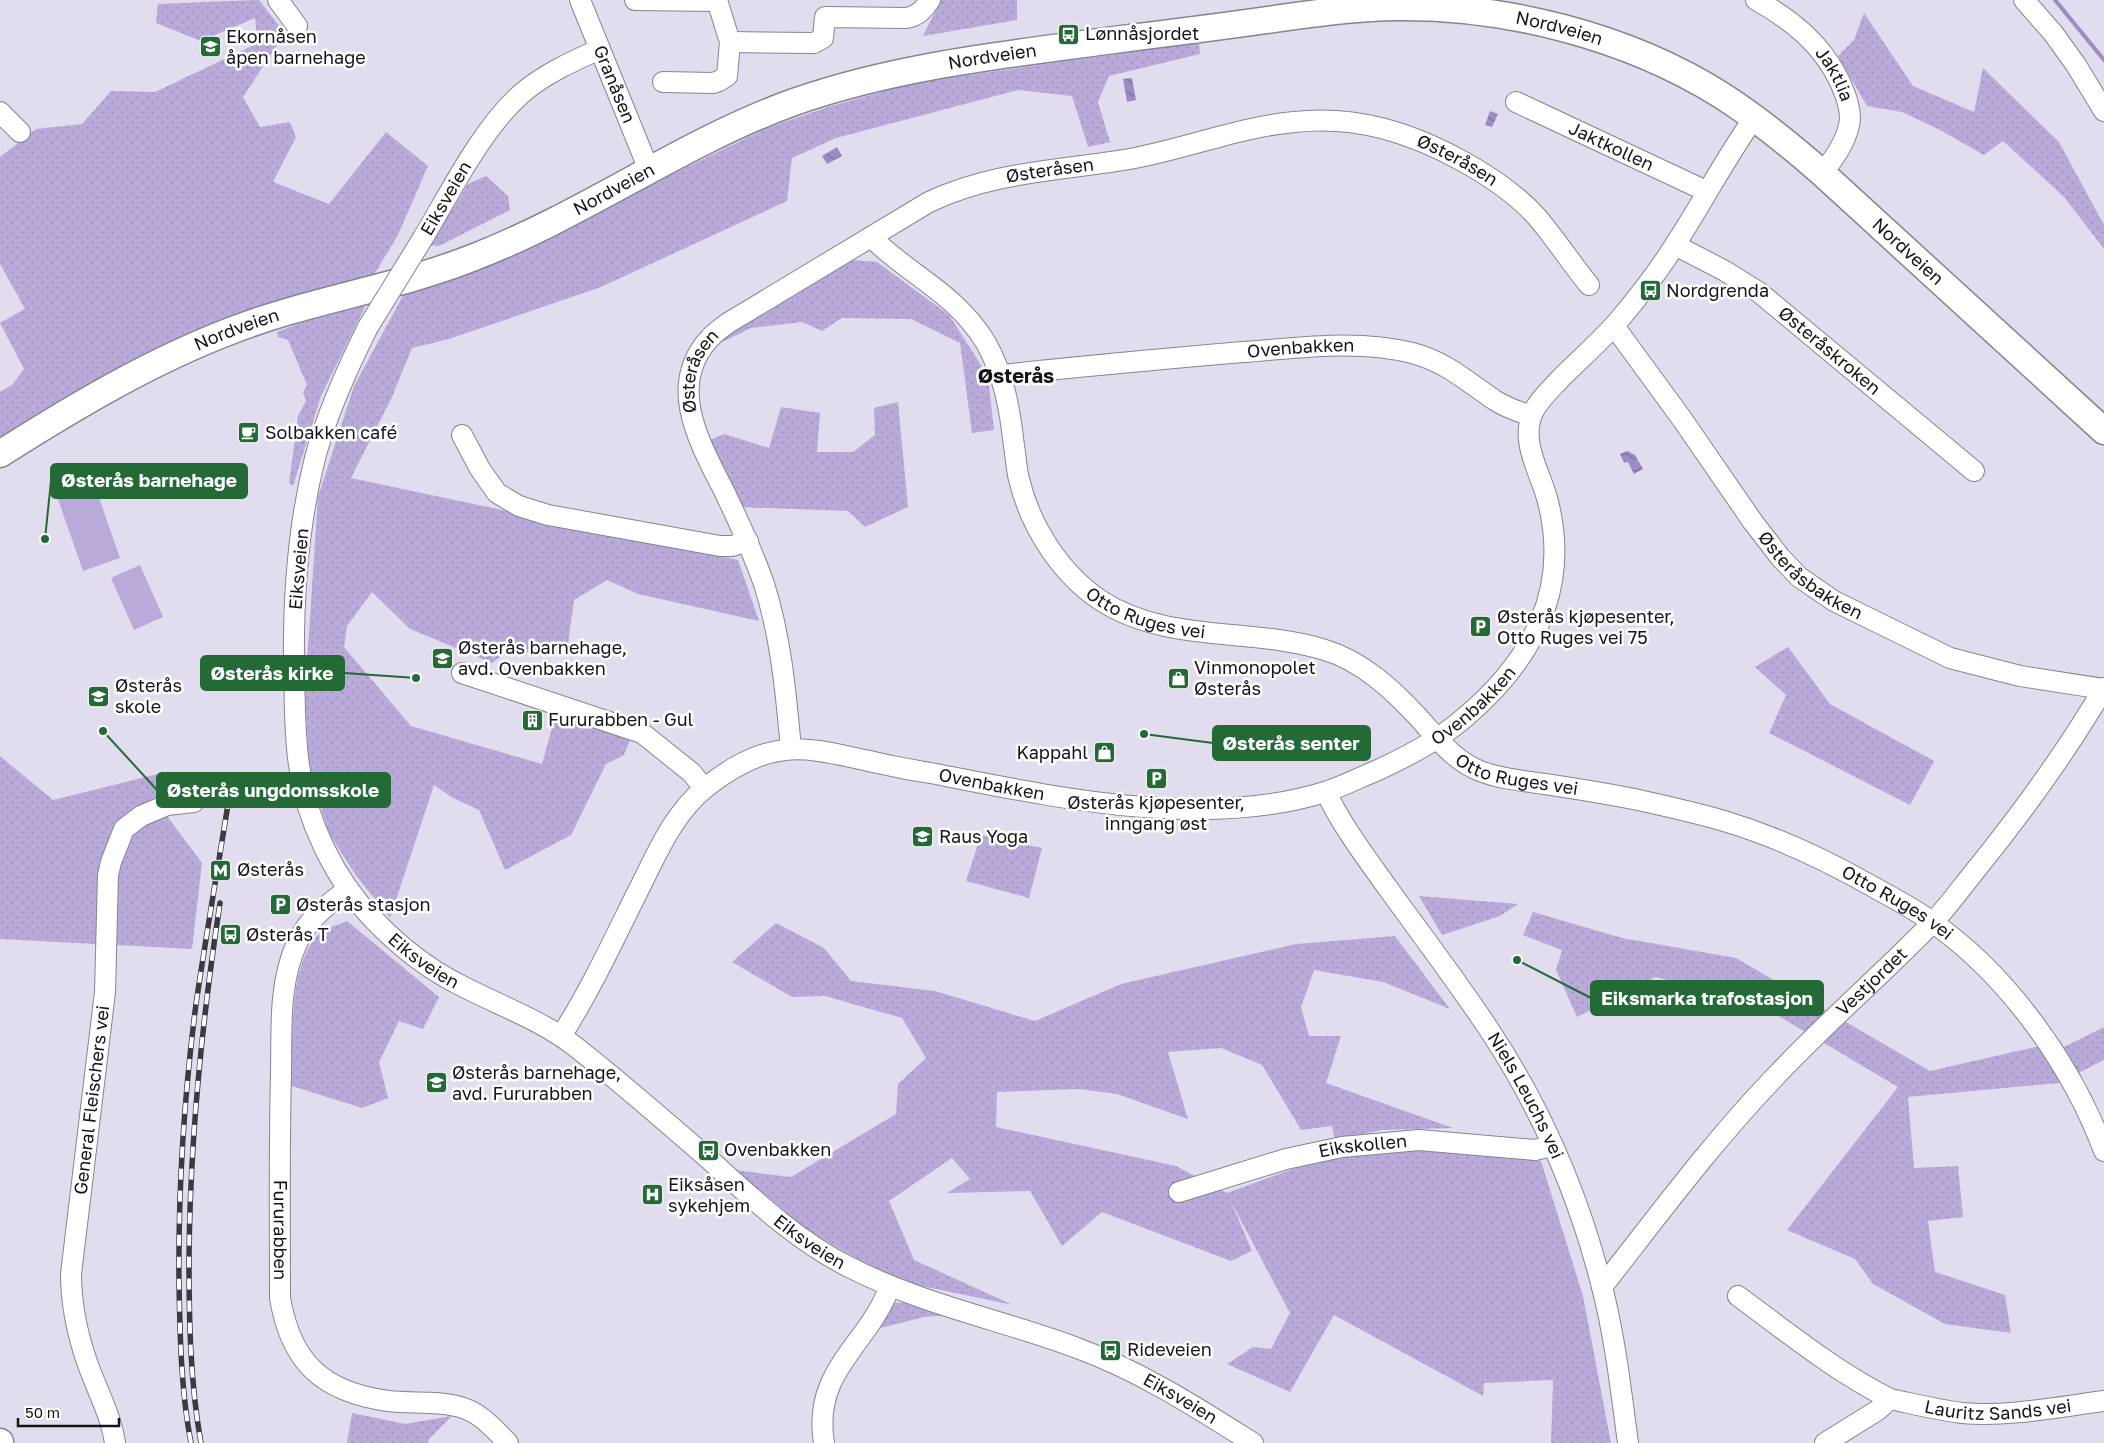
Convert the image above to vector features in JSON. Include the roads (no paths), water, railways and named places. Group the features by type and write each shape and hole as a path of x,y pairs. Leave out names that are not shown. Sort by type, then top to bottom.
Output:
{"main road":[{"name":"Nordveien","path":"0,454 60,416 151,366 232,330 300,307 434,271 478,256 548,223 649,170 753,119 842,86 893,74 990,57 1322,13 1373,8 1439,8 1483,12 1524,19 1571,31 1666,66 1722,96 1754,118 1822,173 2104,431"}],"street":[{"path":"278,0 297,26"},
{"name":"Granåsen","path":"580,0 649,170"},
{"path":"635,0 717,0 730,42 727,76 720,81 663,82"},
{"path":"730,42 814,43 823,38 825,9 906,18 915,16 923,11 930,0"},
{"name":"Jaktlia","path":"1756,0 1776,11 1809,36 1833,66 1848,99 1850,118 1847,132 1831,162 1822,173"},
{"path":"2024,0 2076,64 2104,111"},
{"name":"Eiksveien","path":"600,49 533,85 509,106 472,157 368,327 339,390 316,456 298,550 295,596 295,706 300,771 307,800 336,871 373,919 424,963 458,984 534,1020 560,1036 797,1235 814,1247 849,1267 890,1286 1044,1336 1120,1365 1153,1382 1253,1443"},
{"name":"Jaktkollen","path":"1516,102 1706,191"},
{"path":"0,112 20,132"},
{"path":"1531,416 1543,397 1614,326 1675,245 1706,191 1754,118"},
{"name":"Østeråsen","path":"791,749 783,672 773,619 764,586 748,541 692,422 689,388 695,362 710,338 728,323 929,202 994,178 1140,157 1265,126 1294,122 1347,121 1390,129 1412,136 1454,156 1490,178 1536,216 1588,285"},
{"name":"Otto Ruges vei","path":"871,238 887,254 954,302 973,324 987,345 1002,375 1008,401 1018,477 1034,524 1067,572 1101,601 1121,612 1160,625 1279,639 1325,650 1347,658 1391,690 1406,704 1436,739 1462,761 1480,771 1514,780 1621,796 1724,821 1761,834 1838,868 1933,922 1970,952 2034,1023 2080,1094 2104,1151"},
{"name":"Østeråskroken","path":"1675,245 1725,271 1760,294 1974,471"},
{"name":"Østeråsbakken","path":"1614,326 1682,419 1753,522 1780,557 1799,577 1834,601 1950,658 2020,676 2104,689"},
{"name":"Ovenbakken","path":"560,1036 589,989 669,831 679,816 704,789 762,754 791,749 824,752 1042,795 1134,806 1232,808 1293,800 1326,792 1407,756 1436,739 1460,722 1491,694 1516,666 1534,638 1548,598 1555,558 1554,532 1547,498 1530,447 1529,430 1531,416 1498,402 1444,364 1414,353 1388,347 1359,345 1111,363 1002,375"},
{"path":"462,435 480,470 497,493 520,506 548,515 720,546 732,546 748,541"},
{"path":"462,672 642,732 692,772 704,789"},
{"name":"Vestjordet","path":"1602,1287 1711,1147 1824,1026 1933,922 1995,847 2039,788 2074,738 2104,689"},
{"name":"Niels Leuchs vei","path":"1326,792 1336,813 1371,865 1488,1028 1534,1108 1552,1146 1573,1196 1602,1287 1628,1443"},
{"name":"General Fleischers vei","path":"114,1443 109,1422 78,1332 71,1294 71,1274 105,992 108,875 124,829 141,816 167,805 194,802"},
{"name":"Fururabben","path":"348,889 323,909 307,926 292,955 285,985 282,1022 279,1174 280,1298 284,1318 302,1359 316,1374 340,1388 389,1401 433,1402 461,1407 486,1420 508,1443"},
{"name":"Eikskollen","path":"1179,1192 1286,1159 1342,1147 1419,1140 1535,1150 1552,1146"},
{"path":"824,1443 822,1412 828,1386 876,1314 890,1286"},
{"name":"Lauritz Sands vei","path":"1738,1296 1834,1368 1890,1399 1961,1413 1988,1414 2104,1401"},
{"path":"1825,1443 1878,1410 1890,1399"}],"water":[{"path":"1132,78 1136,100 1127,102 1123,79"},
{"path":"1490,111 1498,114 1492,127 1485,125"},
{"path":"837,147 842,156 827,164 822,156"},
{"path":"1627,451 1635,455 1643,469 1634,474 1628,462 1624,463 1620,454"}],"waterway":[{"path":"2055,0 2104,60"}],"railway":[{"path":"191,1443 183,1384 180,1324 179,1249 183,1144 196,1004 229,798"},
{"path":"201,1443 194,1397 191,1350 190,1213 198,1080 220,903"}],"place":[{"name":"Lønnåsjordet","path":"1069,34"},
{"name":"Ekornåsen åpen barnehage","path":"210,47"},
{"name":"Nordgrenda","path":"1650,291"},
{"name":"Solbakken café","path":"249,433"},
{"name":"Østerås barnehage","path":"45,539"},
{"name":"Østerås kjøpesenter, Otto Ruges vei 75","path":"1481,627"},
{"name":"Østerås barnehage, avd. Ovenbakken","path":"442,658"},
{"name":"Østerås kirke","path":"416,678"},
{"name":"Vinmonopolet Østerås","path":"1178,678"},
{"name":"Østerås skole","path":"99,696"},
{"name":"Fururabben - Gul","path":"532,720"},
{"name":"Østerås ungdomsskole","path":"103,731"},
{"name":"Østerås senter","path":"1144,734"},
{"name":"Kappahl","path":"1104,753"},
{"name":"Østerås kjøpesenter, inngang øst","path":"1156,778"},
{"name":"Raus Yoga","path":"923,837"},
{"name":"Østerås","path":"221,870"},
{"name":"Østerås stasjon","path":"280,905"},
{"name":"Østerås T","path":"230,935"},
{"name":"Eiksmarka trafostasjon","path":"1517,960"},
{"name":"Østerås barnehage, avd. Fururabben","path":"436,1083"},
{"name":"Ovenbakken","path":"708,1150"},
{"name":"Eiksåsen sykehjem","path":"652,1195"},
{"name":"Rideveien","path":"1111,1350"}],"district":[{"name":"Østerås","path":"1016,376"}]}
